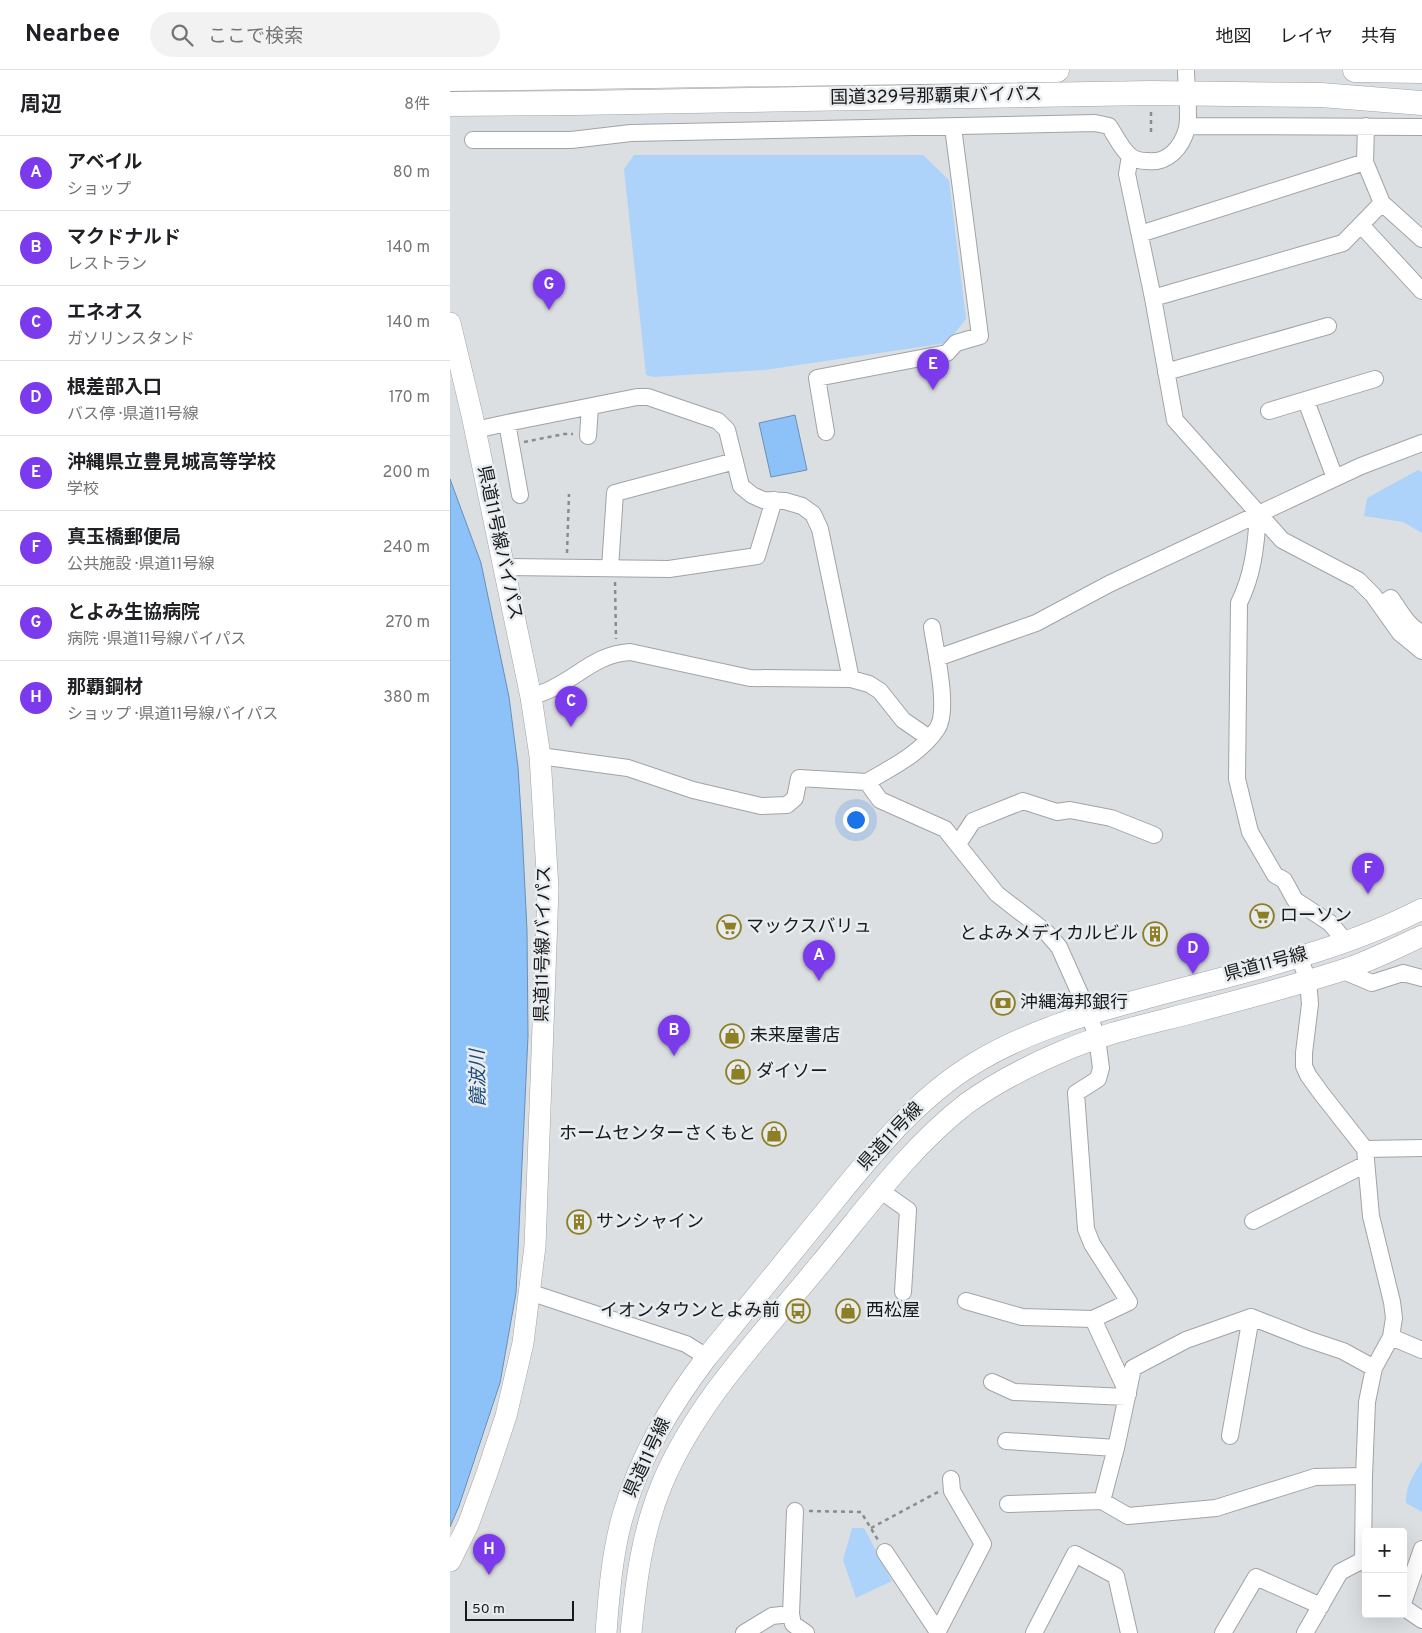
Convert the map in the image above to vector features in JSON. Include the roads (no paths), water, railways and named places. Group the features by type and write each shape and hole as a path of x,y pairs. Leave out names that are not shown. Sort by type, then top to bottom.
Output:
{"highway":[{"name":"国道329号那覇東バイパス","path":"450,79 1057,70"},
{"path":"1355,70 1422,71"},
{"name":"国道329号那覇東バイパス","path":"450,104 1186,93 1321,95 1422,103"}],"main road":[{"name":"県道11号線バイパス","path":"450,323 475,430 531,697 540,756 548,889 535,1246 523,1342 506,1416 468,1525 450,1561"},
{"name":"県道11号線","path":"606,1633 617,1546 623,1517 636,1476 660,1427 687,1384 707,1357 853,1178 927,1098 991,1054 1052,1027 1089,1014 1299,957 1346,942 1422,909"},
{"name":"県道11号線","path":"631,1633 636,1582 645,1534 662,1484 685,1437 726,1378 881,1191 937,1129 967,1104 996,1084 1029,1066 1097,1038 1341,970 1422,936"}],"street":[{"path":"473,140 571,140 630,133 1095,123 1109,126 1130,156 1142,161 1155,162 1167,158 1177,150 1188,126 1186,70"},
{"path":"1188,126 1422,127"},
{"path":"1366,126 1365,162 1382,203 1422,239"},
{"path":"826,432 817,378 947,353 956,343 980,336 953,127"},
{"path":"1130,156 1127,174 1153,298 1175,420 1282,540 1358,580 1373,595 1400,633 1422,651"},
{"path":"1140,234 1365,162"},
{"path":"1153,298 1343,243 1382,203"},
{"path":"1361,225 1422,291"},
{"path":"1166,372 1328,326"},
{"path":"1269,411 1375,379"},
{"path":"475,430 637,397 648,397 718,420 727,430 741,486 763,500 785,501 802,506 813,514 820,529 851,679"},
{"path":"1306,401 1335,478"},
{"path":"588,436 590,407"},
{"path":"507,423 520,495"},
{"path":"937,658 1036,623 1109,584 1335,478 1422,443"},
{"path":"612,568 615,493 735,461"},
{"path":"504,567 669,569 757,556 774,500"},
{"path":"1258,514 1256,543 1248,586 1239,603 1237,779 1250,832 1275,875 1284,880 1295,900 1330,923 1346,942"},
{"path":"1380,605 1392,598 1404,618 1416,631 1422,633"},
{"path":"540,756 628,768 692,790 762,806 787,805 795,798 799,778 867,782 913,755 939,728 943,698 932,627"},
{"path":"531,697 553,688 593,662 617,653 630,652 750,678 851,679 869,684 880,691 903,720 930,738"},
{"path":"867,782 880,800 945,829 997,894 1046,932 1059,947 1089,1014 1097,1038 1101,1068 1098,1079 1076,1093 1086,1229 1092,1244 1129,1302 1093,1319 1022,1317 966,1301"},
{"path":"958,844 973,821 1023,802 1057,812 1070,810 1112,818 1154,835"},
{"path":"1299,957 1308,980 1310,1004 1304,1066 1308,1075 1365,1157 1371,1216 1394,1318 1391,1337 1374,1368 1367,1402 1364,1528"},
{"path":"1341,970 1372,983 1403,973 1422,978"},
{"path":"1253,1221 1365,1157 1422,1148"},
{"path":"881,1191 908,1210 903,1292"},
{"path":"529,1292 686,1344 707,1357"},
{"path":"1102,1501 1116,1448 1133,1368 1186,1340 1251,1317 1343,1351 1374,1368"},
{"path":"1230,1436 1251,1317"},
{"path":"1093,1319 1127,1395"},
{"path":"1391,1337 1422,1350"},
{"path":"992,1382 1014,1392 1127,1395"},
{"path":"1006,1441 1116,1448"},
{"path":"1008,1504 1102,1501 1128,1516 1216,1508 1315,1476 1364,1476"},
{"path":"885,1552 938,1632 983,1544 952,1491 946,1485"},
{"path":"795,1511 791,1614 793,1624 806,1633"},
{"path":"1407,1592 1422,1549"},
{"path":"1034,1633 1076,1554 1116,1576 1129,1633"},
{"path":"1306,1633 1340,1572 1362,1563"},
{"path":"1223,1633 1256,1577 1321,1606"},
{"path":"1407,1610 1422,1620"},
{"path":"753,1631 772,1616 791,1614"}],"water":[{"path":"795,415 807,470 771,477 759,423"},
{"name":"饒波川","path":"450,479 481,563 509,697 518,767 522,829 527,930 528,1036 516,1293 500,1383 459,1506 450,1527"}],"place":[{"name":"とよみ生協病院","path":"549,310"},
{"name":"沖縄県立豊見城高等学校","path":"933,390"},
{"name":"エネオス","path":"571,727"},
{"name":"真玉橋郵便局","path":"1368,894"},
{"name":"ローソン","path":"1262,916"},
{"name":"マックスバリュ","path":"729,927"},
{"name":"とよみメディカルビル","path":"1155,934"},
{"name":"根差部入口","path":"1193,974"},
{"name":"アベイル","path":"819,981"},
{"name":"沖縄海邦銀行","path":"1003,1003"},
{"name":"未来屋書店","path":"732,1036"},
{"name":"マクドナルド","path":"674,1056"},
{"name":"ダイソー","path":"738,1072"},
{"name":"ホームセンターさくもと","path":"774,1134"},
{"name":"サンシャイン","path":"579,1222"},
{"name":"イオンタウンとよみ前","path":"798,1311"},
{"name":"西松屋","path":"848,1311"},
{"name":"那覇鋼材","path":"489,1575"}]}
